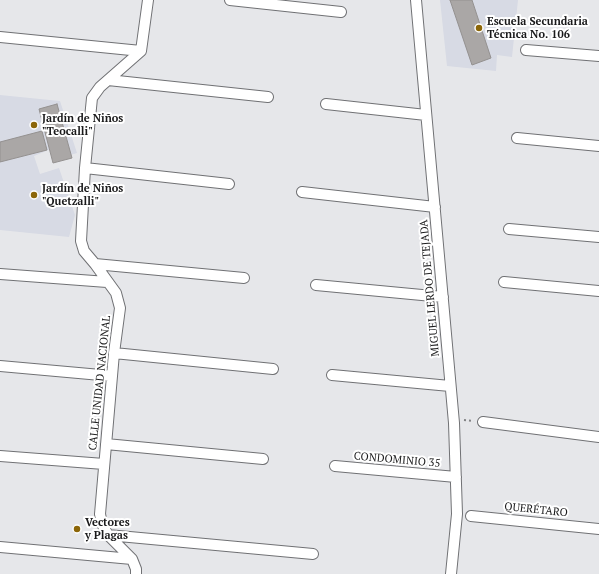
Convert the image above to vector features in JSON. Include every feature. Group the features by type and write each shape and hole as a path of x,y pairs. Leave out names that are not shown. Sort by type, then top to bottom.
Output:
{"street":[{"path":"0,37 141,51 148,0"},
{"path":"230,0 341,12"},
{"name":"MIGUEL LERDO DE TEJADA","path":"416,0 454,418 457,514 451,574"},
{"path":"526,50 599,56"},
{"name":"CALLE UNIDAD NACIONAL","path":"136,574 136,569 132,559 108,534 102,524 100,514 114,353 120,308 116,293 84,251 81,241 85,168 92,98 100,87 141,51"},
{"path":"108,80 268,97"},
{"path":"326,104 426,114"},
{"path":"517,138 599,146"},
{"path":"85,168 229,184"},
{"path":"302,192 434,207"},
{"path":"509,229 599,237"},
{"path":"95,264 244,278"},
{"path":"0,274 107,282"},
{"path":"504,282 599,291"},
{"path":"316,286 443,297"},
{"path":"114,353 273,369"},
{"path":"0,366 112,376"},
{"path":"332,375 450,386"},
{"path":"483,422 599,437"},
{"path":"106,444 264,459"},
{"path":"0,456 104,464"},
{"name":"CONDOMINIO 35","path":"335,466 456,477"},
{"name":"QUERÉTARO","path":"471,516 599,528"},
{"path":"108,534 314,554"},
{"path":"0,547 132,559"}],"path":[{"path":"454,418 483,422"}],"shaded area":[{"name":"Escuela Secundaria Técnica No. 106","path":"440,0 518,0 512,57 497,55 496,71 447,66"},
{"path":"0,95 60,101 77,153 54,160 51,149 34,156 40,174 59,168 75,215 69,237 0,230"}],"building":[{"path":"450,0 472,0 491,58 472,65"},
{"path":"57,104 72,158 53,163 39,109"},
{"path":"42,131 47,150 0,162 0,142"}],"place":[{"name":"Escuela Secundaria Técnica No. 106","path":"479,28"},
{"name":"Jardín de Niños \"Teocalli\"","path":"34,125"},
{"name":"Jardín de Niños \"Quetzalli\"","path":"34,195"},
{"name":"Vectores y Plagas","path":"77,529"}]}
